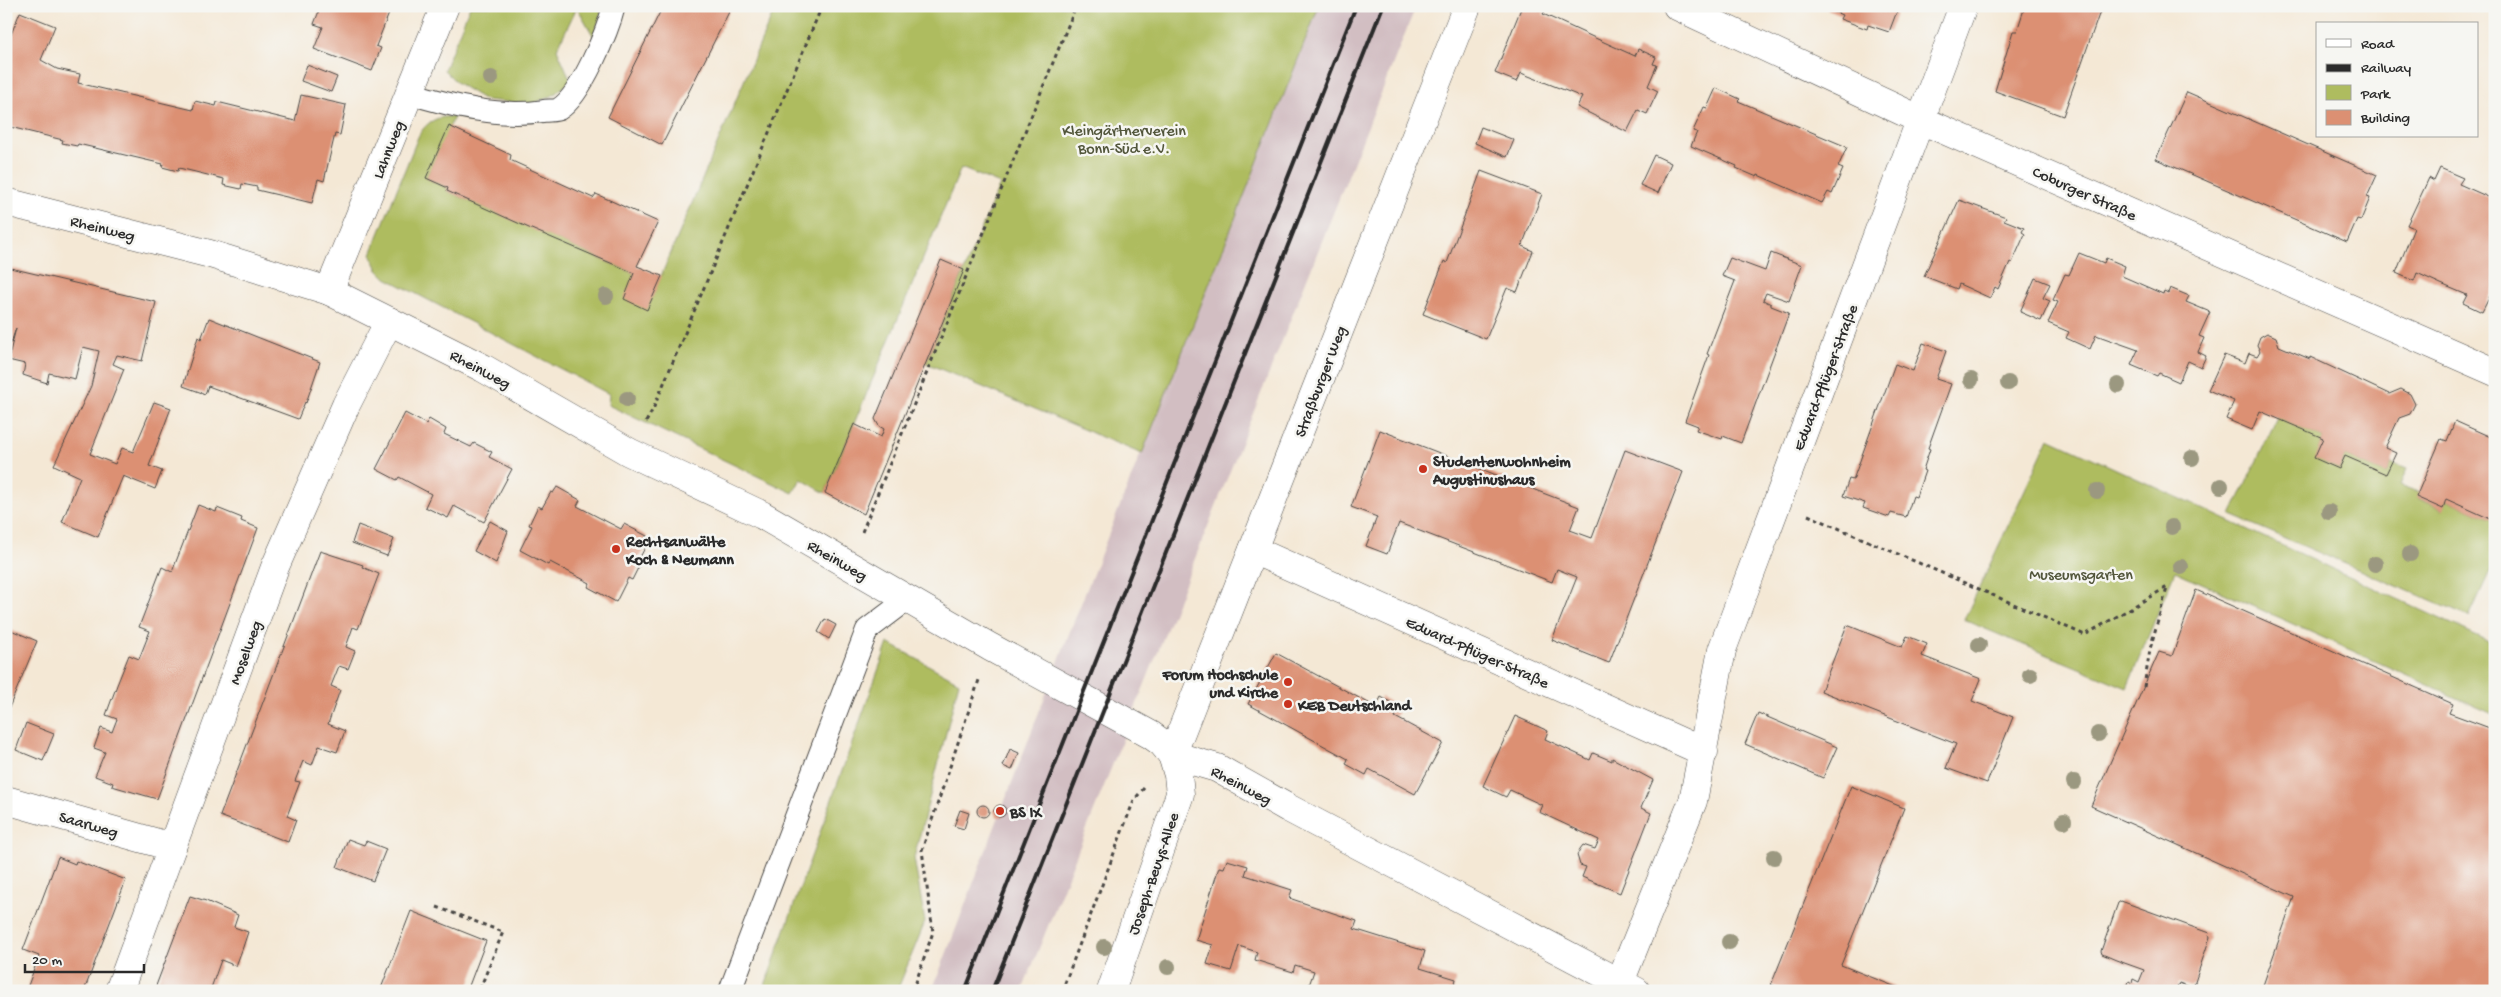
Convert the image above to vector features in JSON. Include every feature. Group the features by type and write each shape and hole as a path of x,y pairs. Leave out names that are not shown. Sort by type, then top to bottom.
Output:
{"street":[{"name":"Lahnweg","path":"329,291 445,6"},
{"name":"Straßburger Weg","path":"1172,755 1466,6"},
{"name":"Coburger Straße","path":"1677,6 1921,120 2495,372"},
{"name":"Eduard-Pflüger-Straße","path":"1628,986 1693,801 1704,752 1722,650 1963,6"},
{"name":"Rheinweg","path":"6,202 210,254 329,291 483,368 629,452 762,514 990,647 1151,735 1162,743 1172,755 1218,768 1288,808 1628,986"},
{"name":"Moselweg","path":"119,991 275,567 346,405 389,321"},
{"name":"Eduard-Pflüger-Straße","path":"1253,550 1704,752"},
{"name":"Joseph-Beuys-Allee","path":"1111,991 1180,794 1178,775 1172,755"},
{"name":"Saarweg","path":"6,800 172,847"}],"lane":[{"path":"409,93 460,108 533,113 558,109 578,89 609,25 614,6"},
{"path":"730,991 867,630 908,599"}],"path":[{"path":"629,452 654,407 822,6"},
{"path":"848,565 1076,6"},
{"path":"1777,502 2085,635 2167,587 2150,649 2144,686"},
{"path":"913,991 933,932 922,850 990,647"},
{"path":"1062,991 1134,800 1172,755"},
{"path":"437,907 503,932 479,991"}],"shaded area":[{"path":"1319,6 1416,6 1022,991 932,991 1067,639"}],"green space":[{"path":"470,6 603,6 594,37 577,7 557,49 571,81 552,96 531,104 485,100 457,83 444,70"},
{"name":"Kleingärtnerverein Bonn-Süd e.V.","path":"776,6 1319,6 1142,454 926,363 1000,184 961,168 825,493 801,479 793,493 608,405 609,394 386,278 378,270 371,254 418,137 432,121 442,117 454,117 426,178 448,188 447,191 635,274 647,309"},
{"path":"2277,418 2323,438 2315,458 2339,469 2345,456 2386,474 2391,463 2407,469 2400,485 2419,492 2417,498 2442,509 2446,499 2495,521 2495,560 2469,617 2231,515"},
{"name":"Museumsgarten","path":"2049,438 2495,644 2495,715 2175,571 2127,688 1964,620"},
{"path":"888,643 959,682 914,858 925,922 897,991 763,991"}],"building":[{"path":"321,6 392,6 376,46 381,48 372,71 314,49 323,27 314,24"},
{"path":"663,6 732,6 662,145 608,117"},
{"path":"1522,6 1540,6 1546,9 1543,14 1635,56 1638,49 1656,57 1653,64 1657,65 1648,86 1658,91 1647,114 1638,110 1627,132 1577,107 1582,97 1521,73 1517,82 1495,73"},
{"path":"1820,6 1899,6 1889,32 1868,25 1867,29 1840,19 1842,15"},
{"path":"2025,6 2102,6 2063,116 1995,91 2013,31 2017,31"},
{"path":"20,12 55,26 41,60 57,69 80,74 78,83 193,110 195,101 216,106 217,102 295,121 301,95 346,105 340,135 335,134 324,181 318,179 312,203 257,190 257,187 242,184 241,189 223,185 224,179 179,168 178,171 162,167 163,164 78,144 77,146 62,143 63,140 6,126 6,47"},
{"path":"307,65 337,77 331,92 301,81"},
{"path":"1716,88 1740,99 1738,101 1847,147 1838,167 1843,169 1832,194 1828,192 1822,203 1758,175 1757,177 1736,168 1737,166 1691,146 1697,132 1693,131 1704,107 1707,108"},
{"path":"2187,92 2377,175 2367,197 2370,198 2361,220 2357,219 2347,242 2156,159"},
{"path":"449,126 511,155 510,160 593,198 596,194 658,222 637,266 662,276 647,310 624,299 634,273 447,191 448,188 426,178"},
{"path":"1481,127 1514,140 1507,157 1475,143"},
{"path":"1654,155 1671,163 1658,193 1640,185"},
{"path":"2440,168 2463,178 2459,184 2495,200 2495,286 2482,312 2463,303 2467,295 2417,273 2414,281 2396,273 2414,228 2407,225 2429,178 2434,181"},
{"path":"1481,171 1542,194 1522,246 1533,251 1517,292 1507,288 1486,339 1423,314 1444,261 1447,263"},
{"path":"1959,200 2006,217 2004,220 2024,228 2022,232 2025,234 2012,263 2010,262 1998,289 1995,287 1990,298 1959,284 1957,289 1924,276"},
{"path":"1771,253 1802,265 1789,301 1766,293 1763,300 1771,304 1771,306 1789,313 1741,443 1723,436 1722,439 1696,430 1698,426 1685,421 1709,355 1707,354 1735,281 1722,276 1730,258 1765,271"},
{"path":"2079,253 2104,263 2106,258 2125,266 2122,276 2163,294 2164,291 2168,293 2170,288 2189,296 2186,302 2210,312 2199,336 2204,338 2198,352 2206,356 2201,367 2188,361 2179,382 2159,373 2157,376 2131,365 2138,350 2096,335 2090,349 2066,338 2069,332 2048,323 2058,302 2053,300 2065,274 2069,275"},
{"path":"941,260 964,270 864,514 825,493 854,424 881,437 884,429 879,426 875,419"},
{"path":"6,267 156,302 142,361 117,355 113,364 124,369 90,454 115,464 122,448 133,452 154,402 171,408 149,466 162,471 155,489 123,476 98,537 62,522 80,477 54,465 91,386 99,351 83,347 75,379 49,373 47,383 23,375 25,364 8,360 16,328 11,343 6,342"},
{"path":"2035,278 2050,284 2043,298 2050,301 2041,321 2020,312"},
{"path":"209,318 320,362 306,403 298,419 208,386 205,394 183,386 198,337 201,339"},
{"path":"2267,333 2276,337 2279,346 2310,359 2310,357 2389,394 2401,389 2410,394 2415,404 2410,414 2399,418 2385,448 2396,453 2386,474 2345,456 2339,469 2314,458 2323,438 2260,411 2252,430 2226,419 2234,401 2208,390 2224,355 2245,363 2249,353 2257,356 2260,351 2257,345 2260,337"},
{"path":"1923,343 1946,351 1936,379 1951,384 1928,448 1930,449 1923,470 1925,471 1916,497 1913,496 1906,517 1891,513 1889,517 1863,508 1865,503 1843,496 1849,479 1853,480 1895,364 1913,371"},
{"path":"405,413 426,424 429,419 446,429 444,434 471,447 474,443 492,452 489,457 512,469 484,522 454,506 448,518 425,507 431,494 399,477 397,480 376,469"},
{"path":"2455,421 2495,439 2495,521 2446,499 2443,509 2416,497 2441,439 2447,441"},
{"name":"Studentenwohnheim Augustinushaus","path":"1380,430 1579,507 1570,530 1592,538 1625,450 1683,472 1609,663 1552,640 1577,577 1557,569 1552,582 1399,523 1387,554 1366,546 1377,517 1351,507"},
{"path":"557,487 580,500 577,506 621,529 624,524 647,536 643,542 647,544 638,561 641,562 632,580 628,578 616,602 588,587 590,583 550,562 548,565 520,550 532,526 529,525 538,506 542,508 551,492 553,493"},
{"path":"198,505 216,512 217,508 242,518 241,521 258,528 157,799 112,786 113,783 95,776 105,752 94,748 101,728 112,732 117,719 106,715 117,685 129,655 139,659 150,631 139,627 162,567 172,572"},
{"path":"490,521 508,531 496,563 474,551"},
{"path":"358,525 394,539 387,556 352,543"},
{"path":"320,551 363,565 362,567 379,574 358,629 353,627 346,647 355,651 348,669 339,666 331,686 340,690 328,724 345,731 337,752 319,746 312,765 303,761 295,781 300,782 287,816 296,820 288,842 220,816"},
{"path":"2196,590 2453,704 2449,713 2495,730 2495,991 2261,991 2294,897 2091,806 2159,652 2172,656"},
{"path":"825,619 836,625 829,639 818,632"},
{"path":"1847,625 1902,647 1907,636 1927,644 1922,656 1981,679 1972,701 2013,717 1987,783 1946,768 1956,744 1821,691"},
{"path":"6,628 37,641 6,715"},
{"path":"1276,653 1376,707 1381,697 1400,707 1395,717 1443,743 1415,794 1369,769 1366,775 1346,764 1348,759 1248,704"},
{"path":"1758,713 1837,747 1823,778 1745,744"},
{"path":"1515,716 1548,731 1545,739 1590,760 1593,753 1612,761 1612,758 1653,780 1641,808 1651,813 1620,893 1582,877 1586,867 1580,865 1577,855 1583,845 1595,849 1599,840 1539,812 1542,805 1510,790 1506,797 1483,786"},
{"path":"26,723 54,734 43,761 16,750"},
{"path":"1010,749 1019,753 1012,770 1003,766"},
{"path":"1851,786 1904,808 1841,965 1906,991 1787,991 1771,985"},
{"path":"981,805 985,805 989,811 985,817 981,817 977,813 977,809"},
{"name":"BS IX","path":"998,805 1002,805 1006,811 1002,817 998,817 994,813 994,809"},
{"path":"960,810 969,813 964,829 954,826"},
{"path":"348,839 364,845 366,841 386,849 373,881 337,867"},
{"path":"58,857 75,864 76,861 126,880 84,991 26,991 39,956 23,950"},
{"path":"1227,860 1248,866 1245,875 1292,890 1289,898 1357,921 1354,929 1425,951 1420,968 1456,979 1453,991 1307,991 1314,971 1295,965 1293,972 1255,960 1257,952 1239,946 1231,971 1207,964 1213,945 1196,940 1219,867 1224,868"},
{"path":"190,896 238,915 234,927 248,932 236,966 221,960 210,991 154,991"},
{"path":"2121,901 2209,933 2208,936 2210,937 2194,985 2190,987 2179,983 2176,991 2126,991 2129,981 2132,983 2133,979 2139,982 2144,970 2102,954 2101,951 2118,903"},
{"path":"411,911 486,941 467,991 380,991"}],"railway":[{"path":"965,991 1356,6"},
{"path":"992,991 1383,6"}],"place":[{"name":"Studentenwohnheim Augustinushaus","path":"1423,469"},
{"name":"Rechtsanwälte Koch & Neumann","path":"616,549"},
{"name":"Forum Hochschule und Kirche","path":"1288,682"},
{"name":"KEB Deutschland","path":"1288,704"},
{"name":"BS IX","path":"1000,811"}]}
